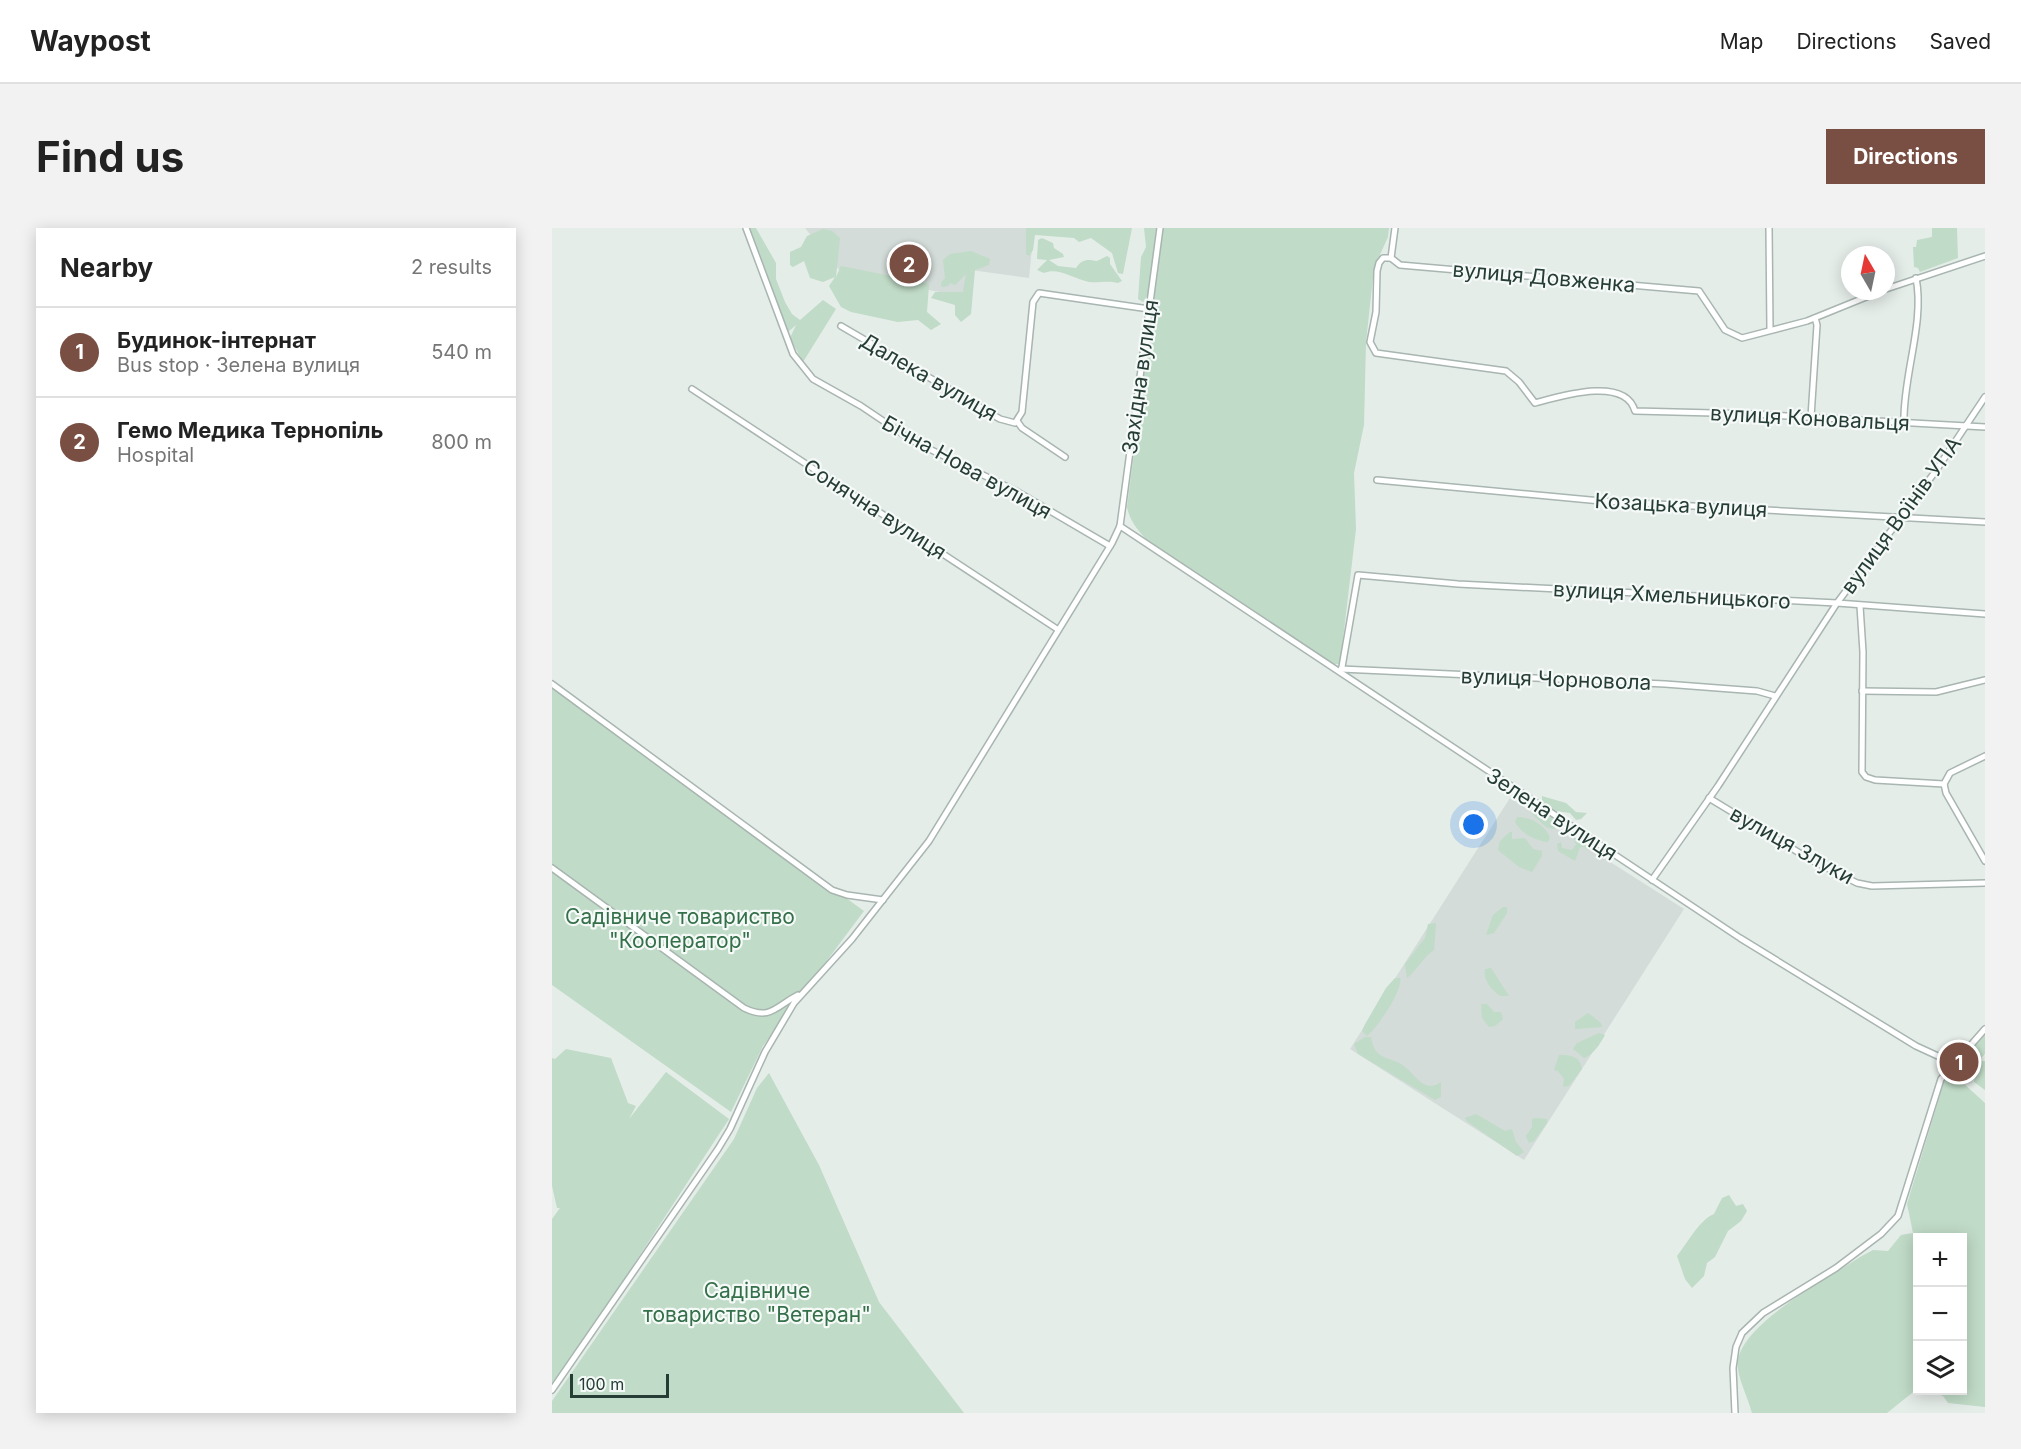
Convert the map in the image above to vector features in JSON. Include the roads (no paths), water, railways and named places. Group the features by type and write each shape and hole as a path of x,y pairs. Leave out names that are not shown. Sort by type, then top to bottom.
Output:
{"street":[{"name":"Бічна Нова вулиця","path":"746,228 793,354 813,379 861,406 913,441 1016,491 1110,546"},
{"name":"Західна вулиця","path":"800,994 852,939 929,841 1110,546 1120,526 1160,228"},
{"path":"1391,258 1395,228"},
{"path":"1769,228 1770,329 1815,318 1859,300"},
{"path":"1895,286 1985,256"},
{"name":"вулиця Коновальця","path":"1391,258 1383,258 1379,263 1376,312 1370,342 1376,353 1506,371 1519,382 1534,403 1563,395 1615,391 1623,394 1633,405 1635,411 1904,421 1985,427"},
{"name":"вулиця Довженка","path":"1391,258 1400,265 1699,291 1731,335 1752,338 1770,329"},
{"path":"1904,421 1904,400 1915,326 1916,278"},
{"name":"Далека вулиця","path":"841,326 1008,422 1017,421 1023,412 1034,302 1039,293 1149,309"},
{"path":"1811,417 1817,325 1815,318"},
{"name":"Сонячна вулиця","path":"692,389 1057,629"},
{"name":"вулиця Воїнів УПА","path":"1652,880 1709,798 1837,603 1967,426 1985,397"},
{"name":"Далека вулиця","path":"1017,421 1023,428 1065,457"},
{"name":"Козацька вулиця","path":"1377,480 1601,501 1985,522"},
{"name":"Зелена вулиця","path":"1120,526 1340,670 1740,938 1916,1046 1953,1064"},
{"name":"вулиця Хмельницького","path":"1340,670 1358,575 1458,584 1837,603 1985,614"},
{"path":"1860,606 1861,765 1866,777 1944,784"},
{"name":"вулиця Чорновола","path":"1340,670 1665,684 1757,691 1774,696"},
{"path":"1862,691 1936,692 1985,680"},
{"path":"552,684 832,890 847,895 883,900"},
{"path":"1985,756 1950,773 1944,784 1946,793 1985,861"},
{"name":"вулиця Злуки","path":"1709,798 1810,860 1857,883 1910,886 1985,883"},
{"path":"552,868 744,1008 758,1014 769,1013 800,994"},
{"path":"552,1390 718,1149 765,1052 800,994"},
{"path":"1735,1413 1733,1368 1736,1347 1742,1333 1763,1313 1854,1255 1881,1234 1898,1216 1941,1079 1985,1029"}],"place":[{"name":"Гемо Медика Тернопіль","path":"909,264"},
{"name":"Будинок-інтернат","path":"1959,1062"}],"park label":[{"name":"Садівниче товариство \"Кооператор\"","path":"680,928"},
{"name":"Садівниче товариство \"Ветеран\"","path":"757,1302"}]}
